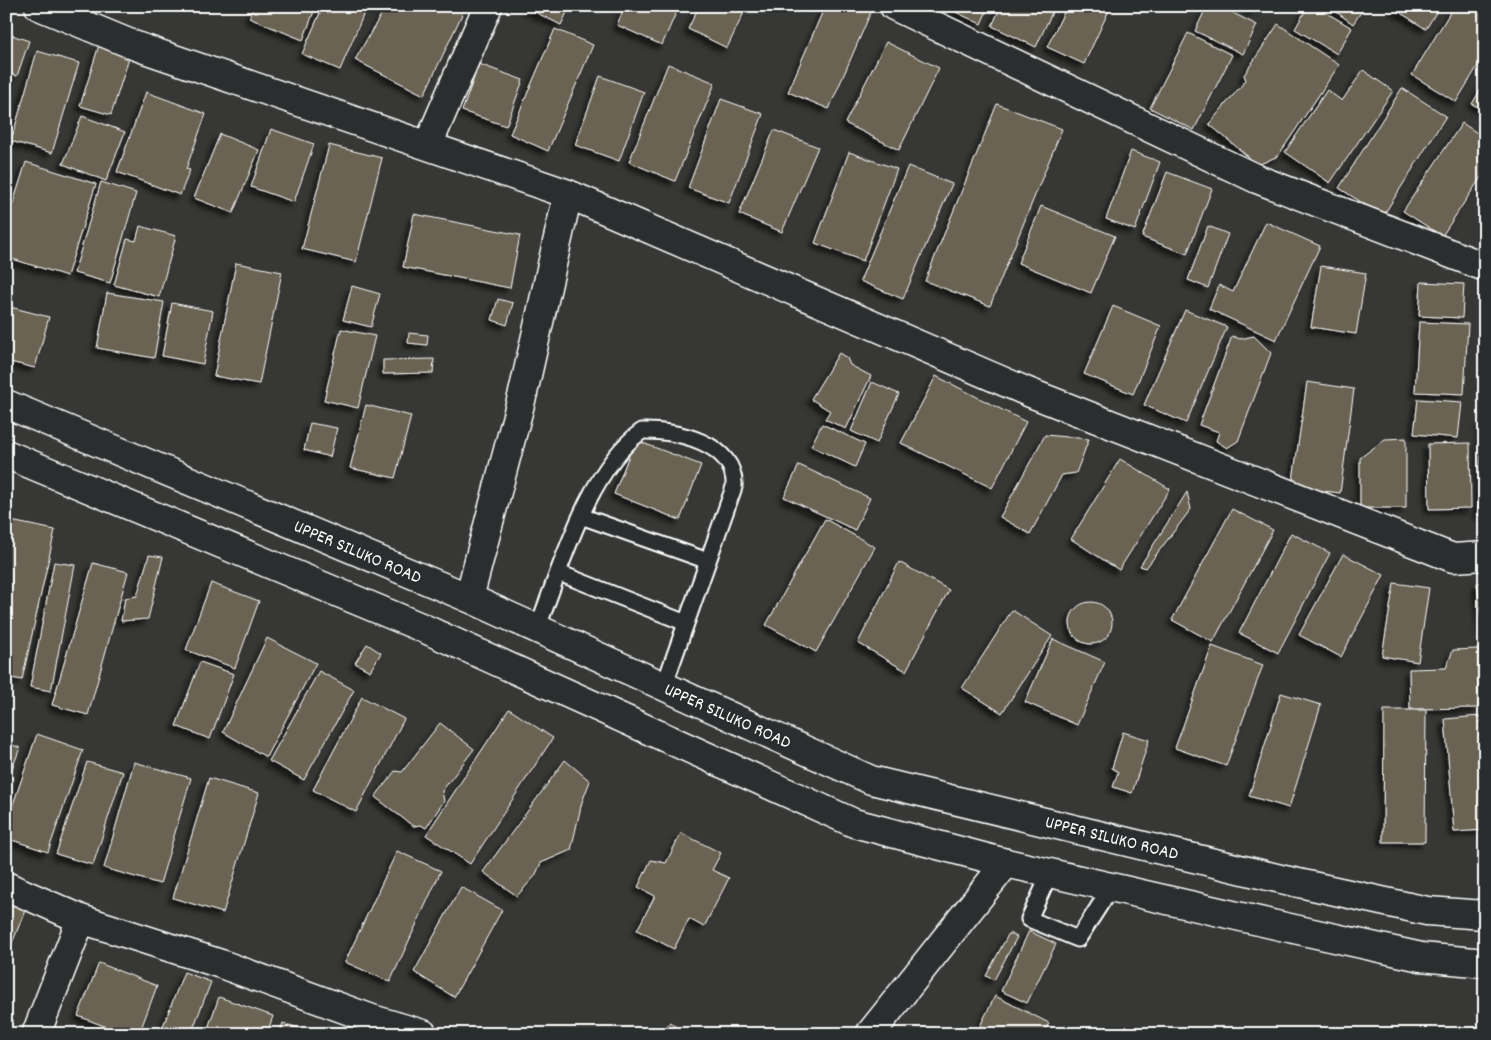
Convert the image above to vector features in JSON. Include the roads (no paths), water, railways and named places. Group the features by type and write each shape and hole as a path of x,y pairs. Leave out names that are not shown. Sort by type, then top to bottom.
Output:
{"street":[{"path":"39,6 136,46 568,194 1028,392 1453,558 1485,556"},
{"path":"428,145 488,6"},
{"path":"894,6 1257,179 1485,267"},
{"path":"469,598 523,393 568,194"},
{"name":"UPPER SILUKO ROAD","path":"6,404 469,598 871,780 1285,880 1427,911 1485,915"},
{"path":"6,454 423,628 854,823 1006,863 1420,957 1485,963"},
{"path":"870,1034 1006,863"},
{"path":"6,886 81,919 220,964 369,1027 423,1034"},
{"path":"36,1034 81,919"}],"lane":[{"path":"537,629 582,516 604,471 631,439 642,431 661,430 683,434 715,449 727,460 735,473 734,487 664,686"},
{"path":"582,516 708,561"},
{"path":"559,573 686,623"},
{"path":"1050,872 1029,919 1078,939 1112,886"}]}
